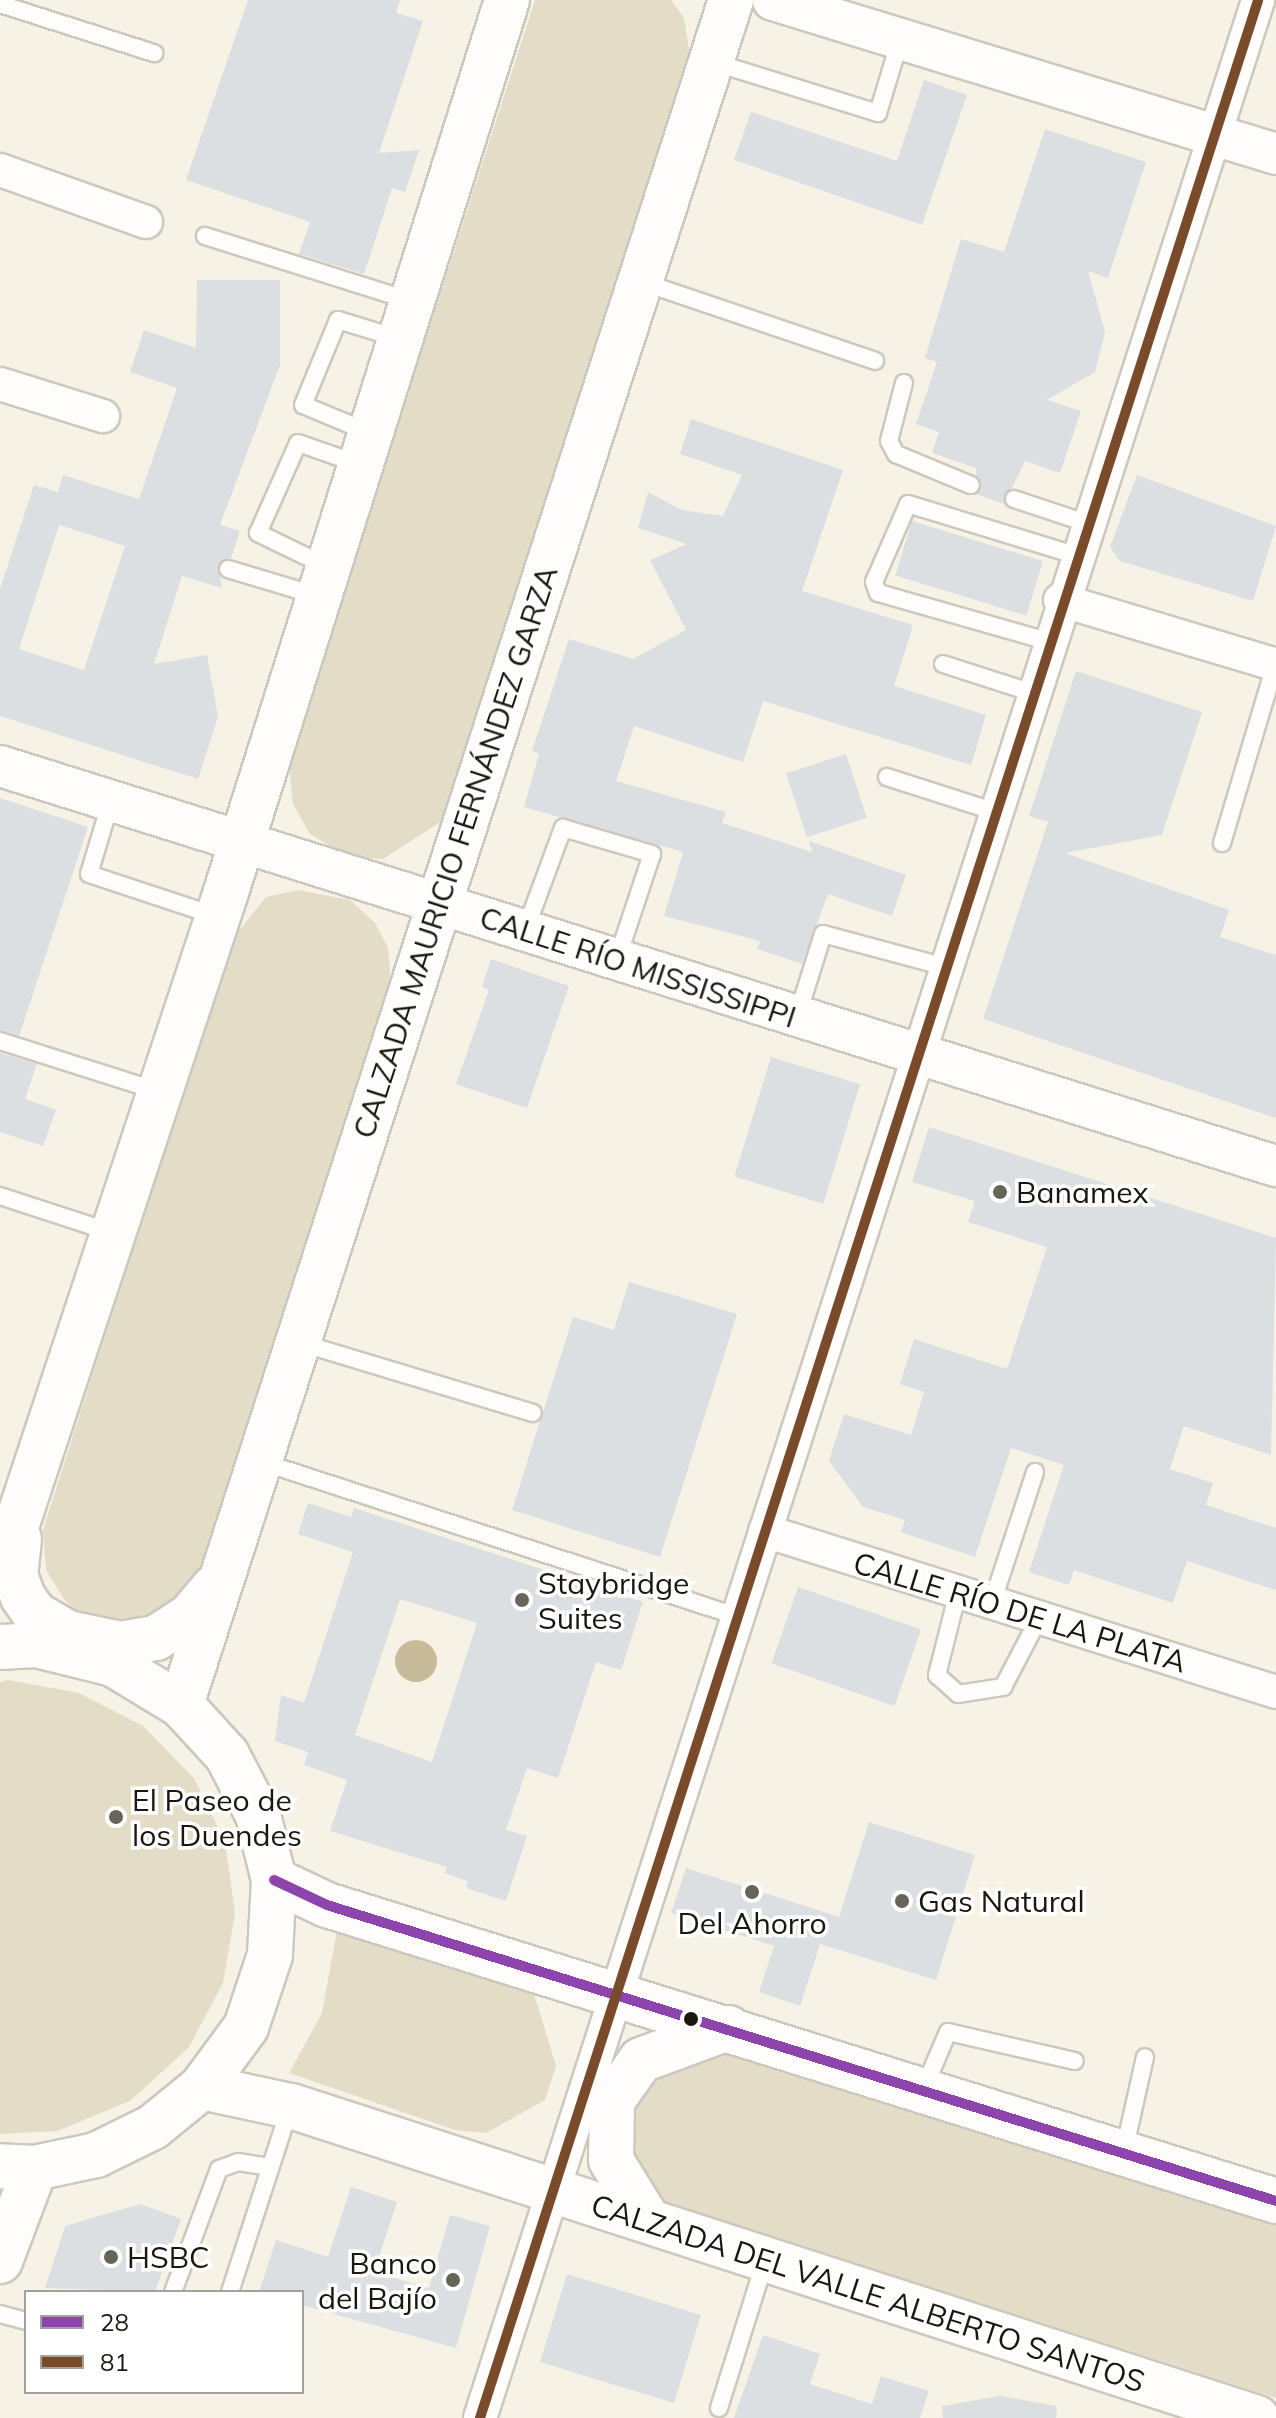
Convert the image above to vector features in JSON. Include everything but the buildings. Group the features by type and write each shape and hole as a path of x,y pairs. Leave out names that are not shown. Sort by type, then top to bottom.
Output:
{"main road":[{"path":"0,1575 25,1514 368,449 507,0"},
{"name":"CALZADA MAURICIO FERNÁNDEZ GARZA","path":"181,1705 231,1563 637,280 731,0"},
{"path":"25,1514 15,1575 35,1614 68,1633 121,1644 156,1638 190,1616 231,1563"},
{"path":"0,1647 36,1645 113,1664 181,1705 227,1755 252,1803 274,1880 270,1955 246,2027 202,2087 139,2134 96,2155 17,2167 0,2261"},
{"path":"274,1880 327,1905 1276,2201"},
{"path":"648,2220 611,2160 612,2101 641,2060 728,2028"},
{"name":"CALZADA DEL VALLE ALBERTO SANTOS","path":"202,2087 291,2106 1257,2418"}],"street":[{"path":"773,0 1276,154"},
{"path":"480,2418 613,1992 765,1531 1030,692 1258,0"},
{"path":"0,170 146,222"},
{"path":"0,384 103,416"},
{"path":"1060,600 1275,665"},
{"name":"CALLE RÍO MISSISSIPPI","path":"0,766 526,928 796,1018 915,1052 1276,1166"},
{"name":"CALLE RÍO DE LA PLATA","path":"765,1531 1276,1692"}],"lane":[{"path":"0,4 154,53"},
{"path":"711,61 878,113 901,39"},
{"path":"205,236 407,321"},
{"path":"637,280 875,361"},
{"path":"368,449 303,405 338,320 407,321"},
{"path":"904,383 889,441 896,454 971,485"},
{"path":"325,582 258,533 298,443 368,449"},
{"path":"1014,499 1086,523"},
{"path":"1047,641 878,593 874,582 908,504 1075,555"},
{"path":"228,569 325,582"},
{"path":"943,664 1030,692"},
{"path":"1222,843 1275,665"},
{"path":"887,777 993,811"},
{"path":"111,801 89,874 217,916"},
{"path":"526,928 563,828 652,854 617,959"},
{"path":"796,1018 823,934 945,967"},
{"path":"0,1041 159,1092"},
{"path":"0,1196 113,1233"},
{"path":"300,1343 533,1413"},
{"path":"261,1462 737,1616"},
{"path":"992,1603 1035,1472"},
{"path":"958,1592 937,1675 958,1694 1003,1687 1039,1618"},
{"path":"923,2090 948,2032 1075,2061"},
{"path":"1124,2153 1145,2057"},
{"path":"231,2290 291,2106"},
{"path":"174,2290 219,2169 238,2162 271,2167"},
{"path":"719,2408 766,2259"},
{"path":"0,2314 24,2320"}],"shaded area":[{"path":"535,0 671,0 684,18 690,56 442,821 383,859 348,857 310,834 293,804 289,763"},
{"path":"298,890 350,900 375,923 388,948 391,985 201,1575 157,1620 118,1627 81,1615 64,1599 46,1570 43,1530 230,942 266,897"},
{"path":"416,1640 431,1646 437,1661 431,1676 416,1682 401,1676 395,1661 401,1646"},
{"path":"8,1680 79,1693 143,1726 194,1778 225,1842 235,1913 223,1983 189,2047 130,2101 57,2131 0,2134 0,1682"},
{"path":"338,1925 511,1975 534,1994 556,2066 545,2100 486,2133 455,2130 289,2073 322,2013"},
{"path":"725,2044 1276,2220 1276,2398 656,2199 622,2152 631,2081"}],"transit line":[{"name":"81","path":"480,2418 1258,0"},
{"name":"28","path":"274,1880 327,1905 1276,2201"}],"place":[{"name":"Banamex","path":"1000,1192"},
{"name":"Staybridge Suites","path":"522,1600"},
{"name":"El Paseo de los Duendes","path":"116,1817"},
{"name":"Del Ahorro","path":"752,1892"},
{"name":"Gas Natural","path":"902,1901"},
{"name":"HSBC","path":"111,2257"},
{"name":"Banco del Bajío","path":"453,2280"}]}
